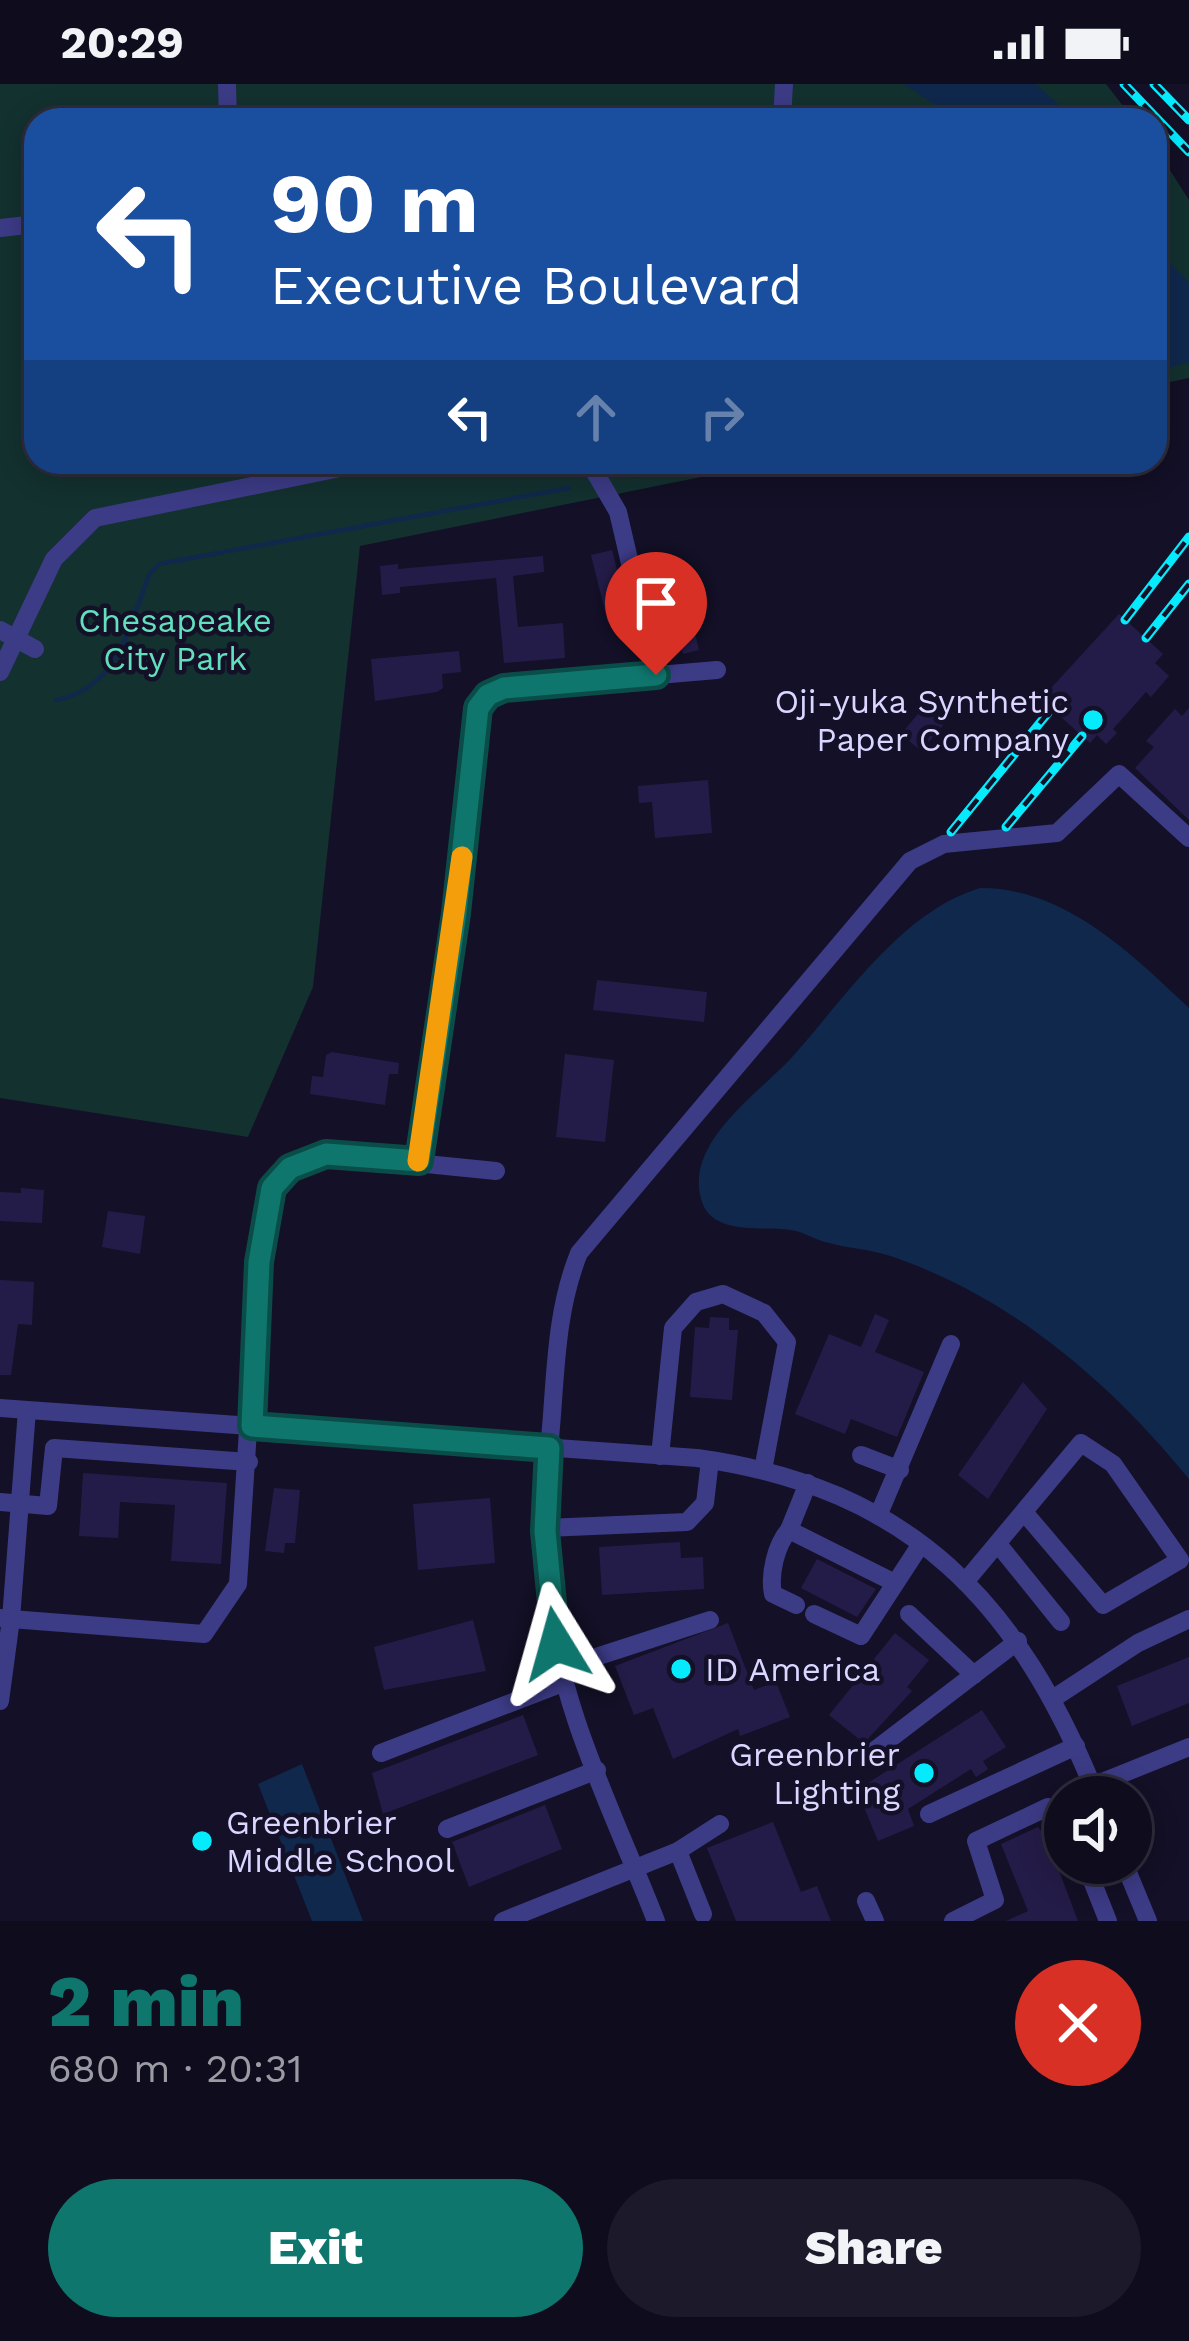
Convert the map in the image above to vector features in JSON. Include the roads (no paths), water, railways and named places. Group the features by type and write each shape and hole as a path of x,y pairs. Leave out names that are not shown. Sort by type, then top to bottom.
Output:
{"street":[{"path":"0,671 54,559 95,518 310,474"},
{"path":"596,474 618,512 656,675"},
{"path":"419,1161 456,913 478,708 488,695 504,688 717,670"},
{"path":"656,1921 563,1675 548,1593 549,1448 565,1288 579,1253 910,862 944,844 1057,833 1119,774 1189,838"},
{"path":"5,1618 204,1634 238,1585 252,1426 259,1262 272,1188 290,1168 326,1154 496,1171"},
{"path":"659,1456 673,1328 696,1302 723,1294 764,1313 787,1342 763,1470"},
{"path":"878,1516 951,1344"},
{"path":"0,1408 710,1460 808,1483 878,1516 921,1544 965,1582 1018,1641 1054,1698 1089,1776"},
{"path":"0,1701 10,1502 24,1454 27,1410"},
{"path":"161,1456 164,1420"},
{"path":"965,1582 1081,1443 1112,1464 1180,1560 1103,1605 1024,1512"},
{"path":"10,1502 48,1506 54,1448 249,1462"},
{"path":"0,1452 24,1454"},
{"path":"860,1455 900,1470"},
{"path":"546,1528 687,1522 705,1503 710,1460"},
{"path":"808,1483 781,1539 773,1594 861,1636 921,1544"},
{"path":"789,1530 895,1583"},
{"path":"998,1544 1061,1622"},
{"path":"909,1614 974,1675"},
{"path":"1054,1698 1138,1643 1189,1619"},
{"path":"381,1753 563,1675 710,1620"},
{"path":"874,1751 1018,1641"},
{"path":"929,1814 1076,1746"},
{"path":"1127,1776 1189,1747"},
{"path":"447,1829 597,1770"},
{"path":"953,1921 995,1900 976,1841 1044,1809"},
{"path":"503,1921 679,1851 720,1824"},
{"path":"679,1851 704,1914"},
{"path":"1093,1884 1108,1921"},
{"path":"1133,1884 1148,1921"},
{"path":"866,1901 875,1921"}],"water":[{"path":"904,84 1036,84 1062,108 939,108"},
{"path":"1167,261 1189,282 1189,362 1167,368"},
{"path":"980,888 1011,891 1068,911 1120,946 1189,1008 1189,1479 1090,1376 1054,1345 974,1293 887,1255 791,1230 728,1225 708,1213 702,1202 703,1160 727,1121 793,1056 900,936 952,899"},
{"path":"302,1764 363,1921 312,1921 258,1784"}],"waterway":[{"path":"634,476 644,474"},
{"path":"56,700 77,694 108,669 128,634 149,575 159,564 569,488"}],"railway":[{"path":"1124,84 1147,108"},
{"path":"1154,84 1189,120"},
{"path":"1167,129 1189,152"},
{"path":"1125,620 1189,537"},
{"path":"1146,638 1189,584"},
{"path":"951,832 1052,708"},
{"path":"1006,827 1082,736"}],"place":[{"name":"Oji-yuka Synthetic Paper Company","path":"1093,720"},
{"name":"ID America","path":"681,1669"},
{"name":"Greenbrier Lighting","path":"924,1773"},
{"name":"Greenbrier Middle School","path":"202,1841"}],"park label":[{"name":"Chesapeake City Park","path":"175,639"}]}
